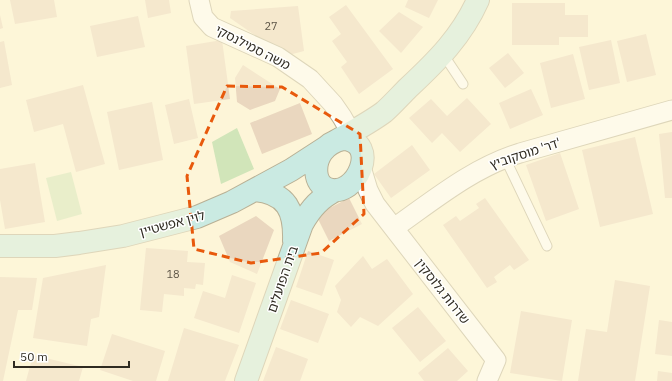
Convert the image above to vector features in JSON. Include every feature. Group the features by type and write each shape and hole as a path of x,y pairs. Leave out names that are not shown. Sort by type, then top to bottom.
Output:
{"street":[{"name":"משה סמילנסקי","path":"199,0 203,17 212,27 278,57 310,79 333,104 350,148"},
{"path":"338,189 328,189 318,180 316,167 319,157 350,148 364,149 373,126 384,112 443,54 459,35 472,15 478,0"},
{"name":"דר' מוסקוביץ'","path":"394,228 468,176 487,166 506,158 672,110"},
{"name":"בית הפועלים","path":"246,381 302,224 311,209 322,198 353,181 350,148"},
{"name":"לוין אפשטיין","path":"0,246 55,246 123,236 205,214 255,190 303,163 350,148"},
{"name":"שדרות גלוסקין","path":"350,148 374,204"},
{"name":"שדרות גלוסקין","path":"338,189 348,189 357,192 374,204 394,228 496,360 488,381"},
{"path":"255,190 274,194 282,199 287,205 294,220 294,243"}],"lane":[{"path":"443,54 463,84"},
{"path":"506,158 547,246"}],"highlighted area":[{"path":"227,86 282,87 360,134 364,214 321,253 251,263 194,249 187,176"}],"green space":[{"path":"237,128 254,169 221,184 212,142"},
{"path":"71,172 82,214 57,221 46,178"}],"building":[{"path":"10,0 54,0 57,17 15,24"},
{"path":"145,0 169,0 171,13 148,18"},
{"path":"408,0 438,0 429,18 405,7"},
{"path":"512,3 565,3 565,15 588,15 588,37 559,37 559,45 512,45"},
{"path":"346,5 393,69 359,94 341,67 347,62 332,41 341,34 329,17"},
{"path":"298,6 304,51 285,56 230,18 231,11"},
{"path":"399,12 423,27 401,53 379,31"},
{"path":"0,15 3,28 0,29"},
{"path":"138,16 145,47 97,57 90,26"},
{"path":"646,34 656,75 627,82 617,41"},
{"path":"222,40 230,99 194,104 186,46"},
{"path":"611,40 620,83 589,90 579,47"},
{"path":"4,41 12,85 0,88 0,42"},
{"path":"508,53 524,73 505,88 489,68"},
{"path":"573,54 585,99 551,108 540,63"},
{"path":"243,65 280,89 275,101 250,110 237,102 235,78"},
{"path":"83,85 105,164 76,172 63,124 34,132 26,100"},
{"path":"531,89 543,115 510,129 499,103"},
{"path":"467,98 491,124 460,152 442,133 432,143 409,118 431,99 447,116"},
{"path":"189,99 198,138 174,144 165,105"},
{"path":"152,102 163,160 119,170 107,112"},
{"path":"300,103 312,134 262,154 250,123"},
{"path":"672,132 672,198 665,198 659,134"},
{"path":"635,137 653,214 600,227 582,150"},
{"path":"412,145 430,170 391,198 374,174"},
{"path":"560,153 579,209 546,221 526,165"},
{"path":"35,163 45,222 5,229 0,200 0,169"},
{"path":"349,198 362,224 329,241 316,215"},
{"path":"485,198 529,260 514,270 510,265 494,277 497,282 487,288 443,225 456,216 460,221 479,208 476,204"},
{"path":"256,216 274,230 257,274 230,262 219,236"},
{"path":"146,248 188,251 187,262 205,263 203,285 196,284 195,289 184,288 184,296 164,294 162,312 140,310"},
{"path":"308,251 334,260 322,296 296,287"},
{"path":"363,256 372,269 387,259 413,294 378,326 360,317 351,327 337,312 341,300 335,286"},
{"path":"106,265 99,317 91,319 87,346 33,338 43,278"},
{"path":"232,275 256,283 239,333 194,318 203,291 225,298"},
{"path":"0,277 37,278 32,310 18,310 3,381 0,381"},
{"path":"615,280 650,286 635,381 578,381 586,329 607,332"},
{"path":"291,300 329,314 318,343 280,329"},
{"path":"418,307 446,341 420,362 392,328"},
{"path":"521,311 572,320 562,381 510,373"},
{"path":"659,320 672,322 672,356 655,354"},
{"path":"184,328 239,345 225,381 168,381"},
{"path":"112,334 165,351 156,381 133,381 100,370"},
{"path":"276,347 308,359 300,381 263,381"},
{"path":"448,348 468,371 457,381 424,381 418,373"},
{"path":"33,355 83,367 79,381 26,381"},
{"path":"658,371 672,373 672,381 657,381"}]}
